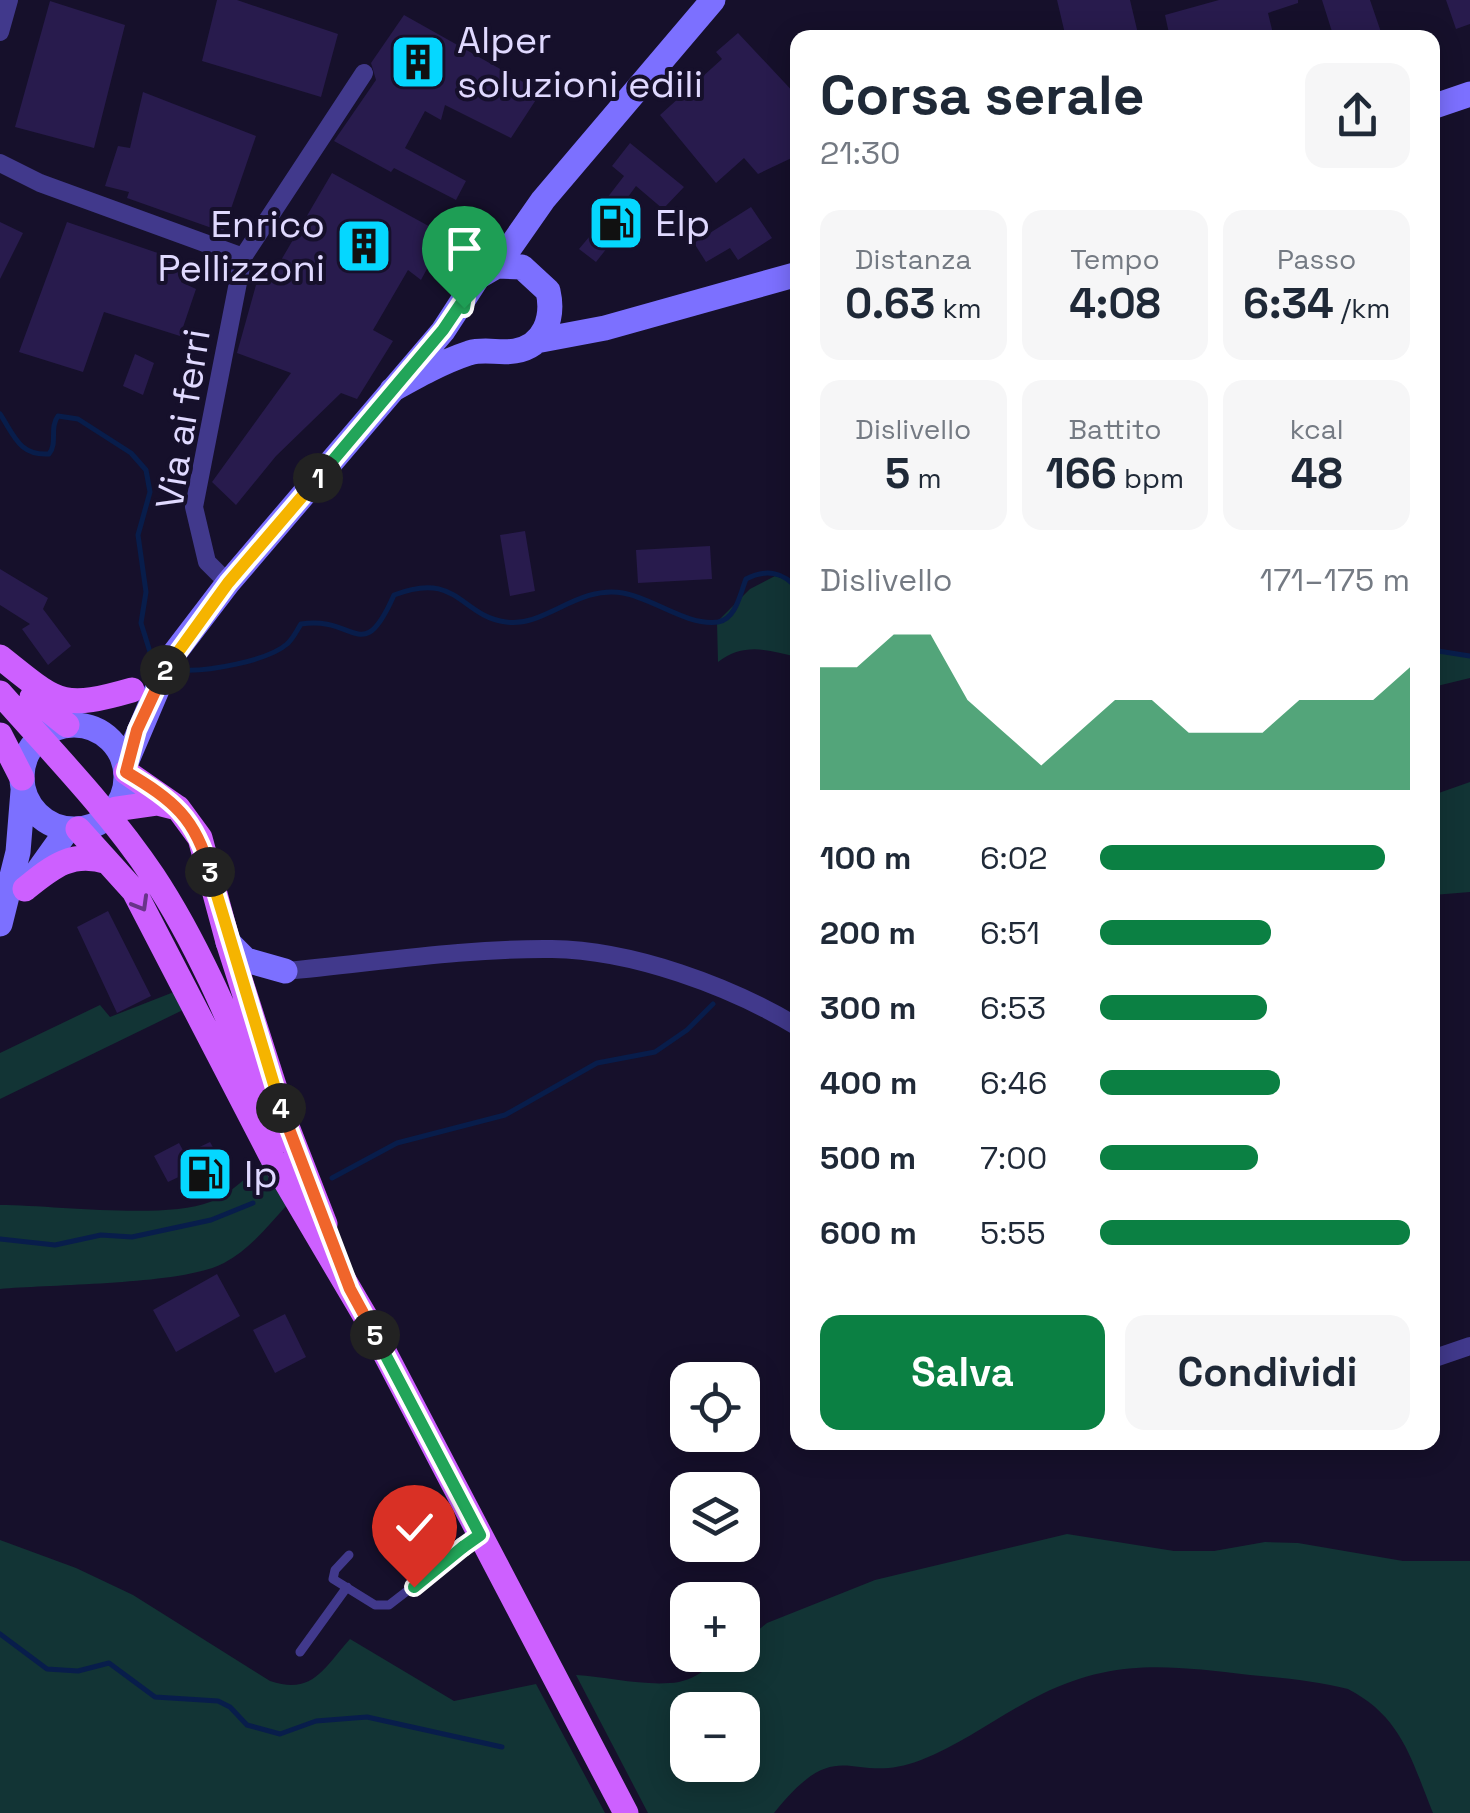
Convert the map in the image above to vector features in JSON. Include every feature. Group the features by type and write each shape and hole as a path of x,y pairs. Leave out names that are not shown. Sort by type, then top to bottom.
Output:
{"main road":[{"path":"0,925 18,852 29,750 36,740 132,690 170,659 228,583 456,315 478,277 497,266 542,200 713,0"},
{"path":"1440,104 1470,94"},
{"path":"532,274 531,256 542,200"},
{"path":"497,266 522,267 548,291 551,304 546,330 536,342"},
{"path":"392,390 460,356 492,350 515,351 536,342 605,328 790,276"},
{"path":"466,296 468,327 478,342 492,350"},
{"path":"551,304 575,323 605,328"},
{"path":"0,659 55,700 95,700 132,690"},
{"path":"0,659 40,706 71,724 105,734 116,745 126,768 178,808 200,838 228,942 288,1129 350,1289"},
{"path":"0,925 73,829 99,823 116,809 126,787 126,768 170,659"},
{"path":"0,693 77,780 154,878 193,948 350,1289"},
{"path":"0,735 37,814 73,829 134,891 276,1165 350,1289 626,1813"},
{"path":"116,809 158,804 178,808"},
{"path":"25,889 52,867 70,859 92,857 108,862"},
{"path":"228,942 246,960 285,970"},
{"path":"242,984 285,970"}],"street":[{"path":"0,32 9,0"},
{"name":"Via ai ferri","path":"228,583 207,562 194,508 243,257 364,73"},
{"path":"0,163 40,183 243,257"},
{"path":"285,970 498,952 574,951 670,971 727,991 790,1024"},
{"path":"1440,1356 1470,1346"}],"lane":[{"path":"349,1556 335,1570 333,1579 375,1605 389,1605 480,1535"},
{"path":"300,1652 347,1587"}],"green space":[{"path":"775,576 790,581 790,655 747,650 718,662 717,622 750,589"},
{"path":"1440,650 1470,654 1470,678 1440,685"},
{"path":"1470,782 1470,892 1440,894 1440,793"},
{"path":"179,990 187,1008 0,1099 0,1053 100,1005 110,1017"},
{"path":"265,1160 287,1205 250,1244 224,1263 149,1280 0,1289 0,1205 137,1211 190,1207 225,1194"},
{"path":"1067,1534 1174,1551 1214,1551 1265,1542 1298,1543 1403,1561 1470,1561 1470,1813 1433,1813 1411,1757 1393,1726 1348,1689 1195,1669 1144,1668 1069,1682 921,1760 897,1767 831,1767 815,1773 774,1813 648,1813 576,1675 654,1683 679,1682 701,1672 760,1672 760,1629 875,1580"},
{"path":"0,1540 76,1568 133,1595 270,1681 297,1685 307,1682 350,1639 454,1701 536,1684 605,1813 0,1813"}],"building":[{"path":"217,0 237,0 338,34 321,97 202,61"},
{"path":"1057,0 1130,0 1137,30 1064,30"},
{"path":"1219,0 1298,0 1268,13 1272,30 1168,30 1165,15"},
{"path":"1322,0 1370,0 1380,30 1331,30"},
{"path":"1446,0 1470,0 1470,24 1456,29"},
{"path":"50,1 125,25 94,148 15,127"},
{"path":"404,15 541,92 511,138 445,105 441,120 425,111 405,148 466,181 456,200 394,168 391,172 334,141 376,80 371,63"},
{"path":"738,33 790,88 790,159 758,174 744,158 716,183 660,115 722,59 716,52"},
{"path":"143,92 256,136 223,232 127,198 129,192 105,186 118,146 130,148"},
{"path":"630,143 684,187 663,209 636,186 617,212 604,202 624,176 612,166"},
{"path":"332,173 445,235 421,280 408,270 373,330 393,341 357,399 341,393 276,456 236,505 212,482 291,373 237,353 261,267 273,274"},
{"path":"751,207 772,238 738,260 730,248 706,262 694,243"},
{"path":"0,222 23,233 0,279"},
{"path":"67,222 187,263 181,282 196,289 180,336 104,312 83,372 19,352"},
{"path":"595,230 611,243 596,262 579,249"},
{"path":"135,354 154,363 143,395 123,386"},
{"path":"525,531 535,591 510,596 500,535"},
{"path":"710,546 712,579 638,583 636,550"},
{"path":"0,569 48,598 43,609 71,646 48,665 22,629 30,624 0,605"},
{"path":"108,911 151,996 117,1013 77,927"},
{"path":"210,1142 219,1158 168,1182 154,1156 179,1143 185,1154"},
{"path":"217,1274 240,1316 176,1352 153,1310"},
{"path":"285,1314 306,1357 275,1373 253,1330"}],"waterway":[{"path":"0,414 18,443 31,452 49,454 58,416 78,419 131,453 146,470 150,492 138,535 146,592 141,623 150,652"},
{"path":"181,670 221,667 266,656 287,644 301,624 319,623 365,634 383,617 394,595 415,589 445,591 478,612 506,622 534,619 576,600 606,592 634,596 694,620 718,622 733,611 746,579 767,573 790,582"},
{"path":"1440,651 1470,656"},
{"path":"332,1178 397,1143 505,1115 597,1063 655,1052 687,1030 713,1004"},
{"path":"0,1239 55,1245 101,1235 132,1237 211,1220 253,1203"},
{"path":"0,1634 47,1669 78,1671 109,1663 155,1697 218,1701 230,1707 247,1725 280,1734 316,1721 367,1717 502,1747"}],"place":[{"name":"Alper soluzioni edili","path":"418,62"},
{"name":"Elp","path":"616,223"},
{"name":"Enrico Pellizzoni","path":"364,246"},
{"name":"Ip","path":"205,1174"}],"route":[{"path":"414,1587 480,1535 350,1289 288,1129 228,942 200,838 178,808 126,772 125,764 170,659 228,583 456,315 466,296 464,308"}]}
